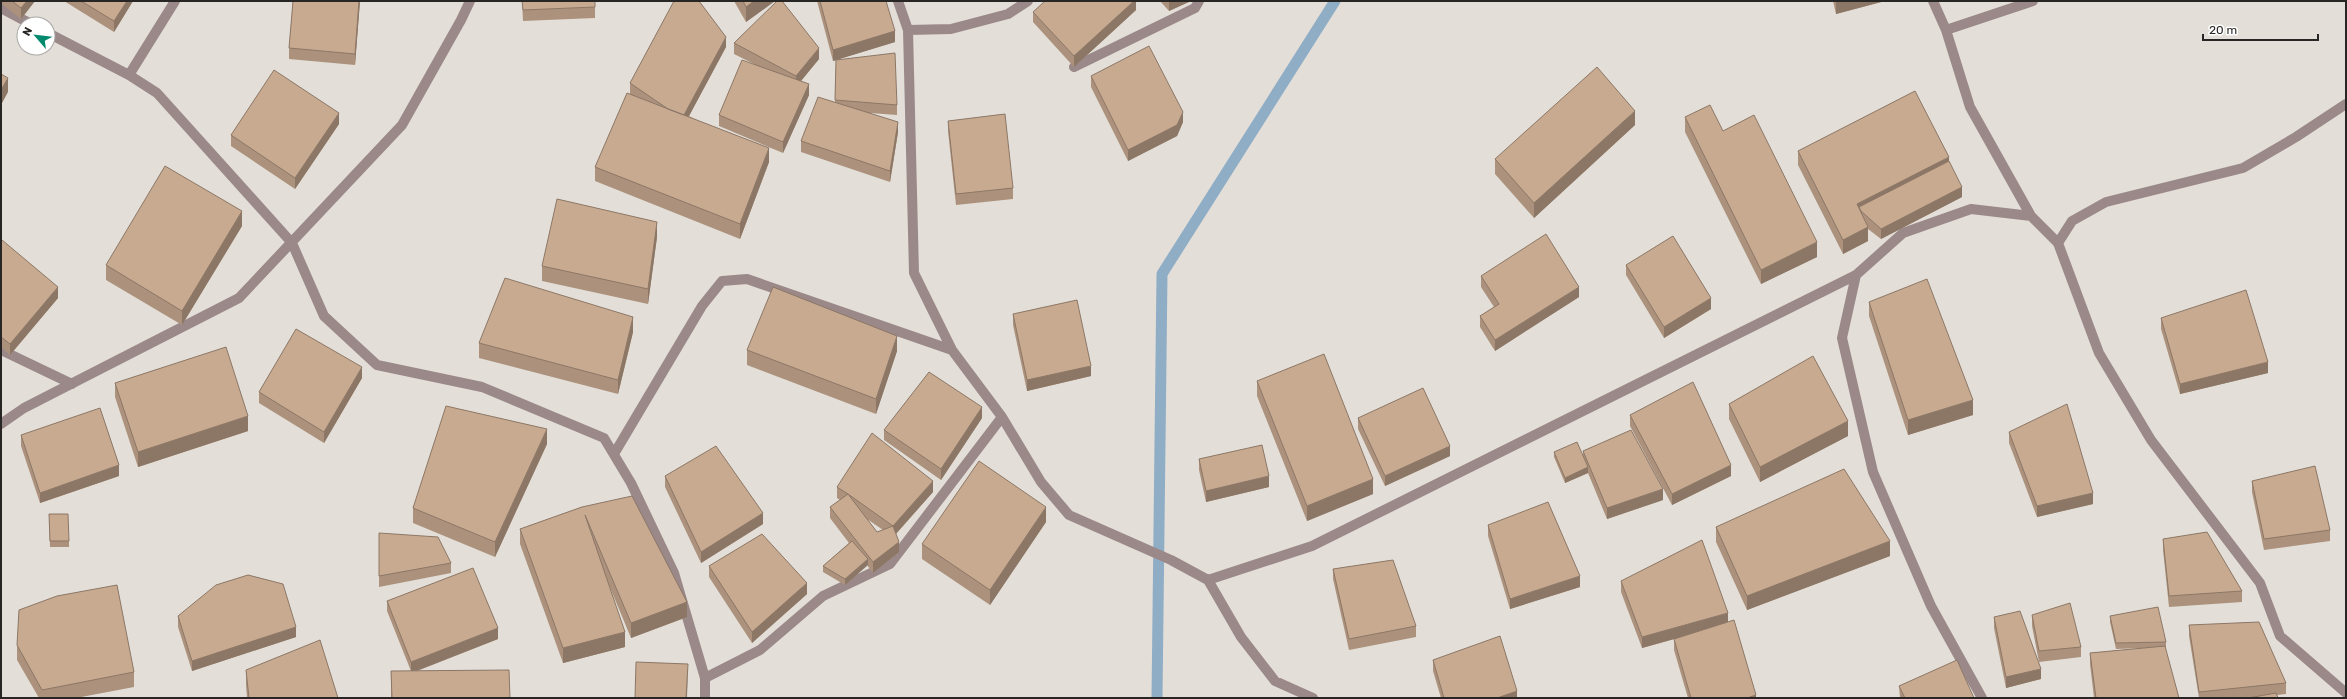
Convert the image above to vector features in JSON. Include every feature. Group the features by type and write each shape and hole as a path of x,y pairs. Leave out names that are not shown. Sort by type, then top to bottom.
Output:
{"street":[{"path":"129,75 175,1"},
{"path":"898,1 908,30 914,274 952,350 1002,417 1041,482 1069,515 1171,560 1208,580 1241,637 1275,681 1313,698"},
{"path":"908,30 951,29 1008,14 1028,1"},
{"path":"1074,67 1195,8 1199,1"},
{"path":"1933,1 1946,30 1970,106 2031,216 2058,244 2100,353 2152,440 2260,583 2280,636 2346,693"},
{"path":"1946,30 2033,1"},
{"path":"1,424 24,408 239,298 402,125 466,2"},
{"path":"1,8 16,16"},
{"path":"56,37 129,75 157,93 292,243 324,316 377,365 482,387 604,438 631,483 674,573 705,678 705,698"},
{"path":"2058,244 2072,222 2106,202 2242,168 2296,137 2346,104"},
{"path":"1208,580 1312,546 1856,274 1903,233 1971,209 2031,216"},
{"path":"1856,274 1842,338 1873,472 1931,606 1982,698"},
{"path":"614,454 702,306 722,281 746,279 952,350"},
{"path":"1,350 72,384"},
{"path":"705,678 760,650 823,596 890,564 1002,417"}],"building":[{"path":"12,1 27,1 21,8"},
{"path":"81,1 127,1 114,21"},
{"path":"293,1 359,1 355,54 289,48"},
{"path":"522,1 595,1 595,7 523,10"},
{"path":"674,1 699,1 726,37 684,115 668,109 630,83"},
{"path":"743,1 754,1 746,7"},
{"path":"777,1 782,1 819,48 796,76 734,43"},
{"path":"820,1 886,1 895,31 833,50"},
{"path":"1045,1 1134,1 1074,56 1033,12"},
{"path":"1149,46 1183,112 1177,125 1128,150 1091,76"},
{"path":"895,53 897,105 835,100 836,60"},
{"path":"742,60 809,84 783,142 719,115"},
{"path":"1597,67 1635,111 1534,203 1495,159"},
{"path":"274,70 339,113 295,178 231,135"},
{"path":"1,74 8,78 1,90"},
{"path":"1915,91 1949,157 1857,204 1868,227 1843,240 1798,151"},
{"path":"627,93 769,148 740,224 595,167"},
{"path":"818,97 898,122 890,171 801,141"},
{"path":"1710,105 1723,131 1754,115 1817,242 1761,270 1685,117"},
{"path":"1005,114 1013,188 956,194 948,121"},
{"path":"1949,161 1962,187 1881,229 1861,211 1859,207"},
{"path":"165,166 242,211 182,311 106,265"},
{"path":"557,199 657,222 648,289 542,266"},
{"path":"1546,234 1579,287 1495,340 1480,316 1499,304 1481,276"},
{"path":"1673,236 1711,298 1664,327 1626,265"},
{"path":"2,240 58,287 10,344 1,337"},
{"path":"505,278 633,317 618,380 479,343"},
{"path":"1927,279 1973,400 1908,420 1869,302"},
{"path":"773,287 897,336 876,399 747,350"},
{"path":"2246,290 2268,362 2180,384 2161,318"},
{"path":"1077,300 1091,366 1027,380 1013,314"},
{"path":"296,329 362,367 324,432 259,392"},
{"path":"226,347 248,416 138,452 115,383"},
{"path":"1324,354 1373,479 1307,506 1257,381"},
{"path":"1813,356 1848,421 1760,467 1729,404"},
{"path":"929,372 982,407 941,469 884,430"},
{"path":"1693,382 1731,465 1672,494 1630,415"},
{"path":"1423,388 1450,446 1385,476 1358,418"},
{"path":"2067,404 2093,493 2037,506 2009,432"},
{"path":"446,406 547,429 495,542 413,508"},
{"path":"100,408 119,465 40,493 21,435"},
{"path":"1631,430 1663,489 1607,508 1583,451"},
{"path":"872,433 933,481 893,526 837,487"},
{"path":"1577,442 1588,467 1565,478 1554,452"},
{"path":"1262,445 1269,476 1206,491 1199,459"},
{"path":"716,446 763,513 701,552 665,476"},
{"path":"979,461 1046,507 990,590 922,544"},
{"path":"2315,466 2330,530 2264,539 2252,481"},
{"path":"1844,469 1890,541 1747,596 1716,527"},
{"path":"848,494 877,532 893,526 899,542 873,562 830,507"},
{"path":"632,496 687,602 631,623 585,515 625,632 563,648 520,529 582,507"},
{"path":"1548,502 1580,576 1510,599 1488,525"},
{"path":"49,514 68,514 69,541 50,541"},
{"path":"2207,532 2242,591 2169,596 2163,539"},
{"path":"379,533 438,537 451,563 379,576"},
{"path":"762,534 807,583 752,632 709,566"},
{"path":"1702,540 1728,613 1642,637 1621,581"},
{"path":"852,541 868,559 845,579 823,566"},
{"path":"1393,560 1416,626 1349,639 1333,569"},
{"path":"473,568 498,628 411,662 387,601"},
{"path":"248,575 283,584 296,627 192,661 178,616 216,585"},
{"path":"117,585 134,672 42,690 17,645 19,610 57,596"},
{"path":"2070,603 2081,647 2039,651 2032,615"},
{"path":"2158,607 2166,642 2116,643 2110,616"},
{"path":"2020,611 2041,669 2006,677 1994,617"},
{"path":"1734,620 1756,695 1747,698 1691,698 1674,639"},
{"path":"2259,622 2286,683 2199,692 2189,625"},
{"path":"1500,636 1517,691 1497,698 1444,698 1433,660"},
{"path":"320,640 338,698 249,698 246,670"},
{"path":"2165,646 2179,698 2096,698 2090,653"},
{"path":"1957,660 1974,698 1905,698 1899,686"},
{"path":"636,662 688,664 686,698 635,698"},
{"path":"509,670 510,698 392,698 391,671"},
{"path":"2276,693 2278,698 2248,698"}],"waterway":[{"path":"1157,698 1162,274 1335,1"}]}
